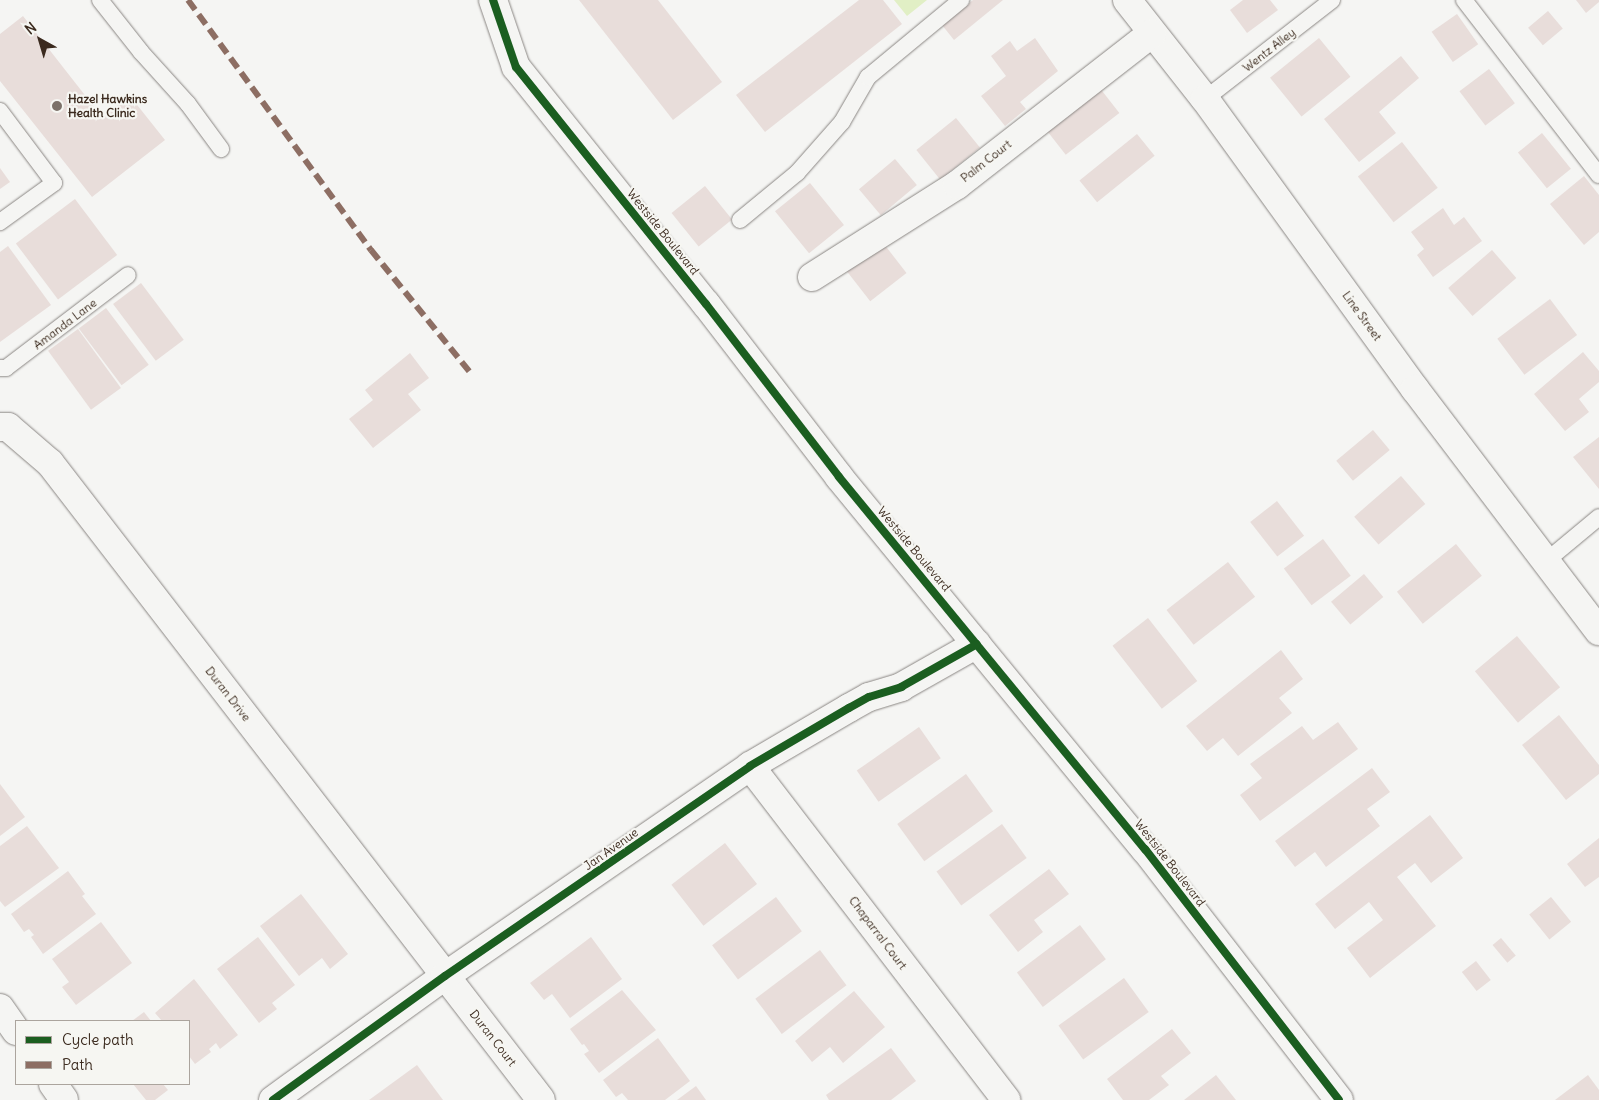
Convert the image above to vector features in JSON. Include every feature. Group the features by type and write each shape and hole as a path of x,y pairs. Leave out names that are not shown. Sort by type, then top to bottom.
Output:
{"street":[{"name":"Westside Boulevard","path":"493,0 516,67 706,304 839,477 1145,849 1339,1100"},
{"name":"Line Street","path":"1127,0 1205,99 1415,389 1599,631"},
{"name":"Palm Court","path":"812,277 957,184 1152,33"},
{"name":"Duran Drive","path":"0,427 8,427 50,463 446,976"},
{"name":"Jan Avenue","path":"273,1100 446,976 750,766 803,732 855,704 869,697 902,687 978,644"},
{"name":"Chaparral Court","path":"750,766 1006,1100"},
{"name":"Duran Court","path":"446,976 541,1100"},
{"path":"0,1008 15,1030"},
{"path":"54,1085 64,1100"}],"lane":[{"path":"100,0 141,52 188,104 221,149"},
{"path":"740,220 797,174 842,122 868,77 961,0"},
{"name":"Wentz Alley","path":"1205,99 1332,0"},
{"path":"1464,0 1599,175"},
{"path":"0,111 54,183 0,222"},
{"name":"Amanda Lane","path":"0,368 6,368 128,276"},
{"path":"1545,562 1599,517"}],"green space":[{"path":"894,0 927,0 907,16"}],"building":[{"path":"579,0 658,0 722,82 673,120"},
{"path":"859,0 883,0 902,24 765,132 736,95"},
{"path":"973,0 1003,0 954,40 942,25"},
{"path":"1243,0 1270,0 1278,10 1247,33 1230,10"},
{"path":"1576,0 1599,0 1599,2 1586,13"},
{"path":"1548,11 1563,29 1543,45 1528,28"},
{"path":"1457,14 1478,44 1453,62 1432,32"},
{"name":"Hazel Hawkins Health Clinic","path":"23,16 102,117 130,96 165,140 92,197 0,81 0,34"},
{"path":"1035,38 1058,71 1020,102 1026,109 1005,126 981,96 1006,76 991,56 1010,41 1017,51"},
{"path":"1319,38 1350,77 1302,117 1270,78"},
{"path":"1401,56 1419,78 1379,112 1396,133 1359,162 1324,119"},
{"path":"1489,69 1515,103 1485,126 1459,91"},
{"path":"1099,87 1119,113 1066,155 1045,129"},
{"path":"956,118 980,148 940,180 916,150"},
{"path":"1542,133 1571,169 1547,188 1518,153"},
{"path":"1137,134 1155,156 1097,202 1079,181"},
{"path":"1402,142 1438,188 1394,222 1358,176"},
{"path":"895,159 917,185 881,215 859,189"},
{"path":"0,168 10,182 0,189"},
{"path":"1584,176 1599,195 1599,232 1584,245 1550,204"},
{"path":"810,183 844,225 809,253 775,211"},
{"path":"705,186 732,219 699,246 672,213"},
{"path":"75,199 117,255 58,299 16,244"},
{"path":"1443,208 1454,225 1464,217 1482,241 1433,277 1417,255 1424,249 1411,232"},
{"path":"880,239 906,273 870,301 844,267"},
{"path":"8,246 51,305 0,342 0,252"},
{"path":"1492,250 1516,278 1473,316 1448,288"},
{"path":"141,283 184,340 156,361 113,304"},
{"path":"1550,299 1577,335 1524,375 1497,339"},
{"path":"106,308 149,365 122,385 79,328"},
{"path":"78,329 121,388 91,410 48,351"},
{"path":"1583,352 1599,371 1599,382 1579,399 1589,412 1565,431 1534,394"},
{"path":"410,353 429,378 408,394 421,410 373,448 349,419 373,400 365,390"},
{"path":"1373,430 1390,450 1353,481 1336,461"},
{"path":"1599,437 1599,489 1573,457"},
{"path":"1401,476 1425,504 1378,545 1354,517"},
{"path":"1277,501 1304,536 1277,557 1250,522"},
{"path":"1323,539 1351,576 1312,605 1284,568"},
{"path":"1456,544 1482,576 1423,624 1397,592"},
{"path":"1228,562 1255,597 1194,645 1167,610"},
{"path":"1364,574 1383,597 1350,625 1331,602"},
{"path":"1148,618 1197,681 1162,709 1113,646"},
{"path":"1517,636 1560,687 1518,723 1475,671"},
{"path":"1281,650 1303,679 1279,698 1292,713 1238,756 1223,738 1207,751 1186,726"},
{"path":"1559,715 1599,765 1599,774 1566,800 1522,745"},
{"path":"1338,722 1358,749 1260,821 1240,795 1262,778 1250,764 1302,726 1313,740"},
{"path":"919,727 941,758 879,802 857,771"},
{"path":"1372,768 1390,792 1367,809 1380,826 1326,867 1315,852 1295,867 1275,841"},
{"path":"966,774 993,811 924,861 897,824"},
{"path":"0,784 25,817 0,836"},
{"path":"1430,815 1463,858 1431,883 1415,863 1397,877 1436,926 1370,978 1347,948 1383,920 1369,902 1335,929 1315,904"},
{"path":"1002,824 1027,858 961,906 936,872"},
{"path":"27,826 59,868 5,907 0,901 0,846"},
{"path":"1599,838 1599,877 1585,887 1567,864"},
{"path":"725,843 757,884 703,926 671,885"},
{"path":"1049,869 1069,894 1034,920 1043,932 1018,952 989,915"},
{"path":"68,871 85,894 82,896 96,914 43,954 31,937 34,935 29,929 24,932 11,914"},
{"path":"301,894 348,954 330,969 322,958 299,976 260,926"},
{"path":"776,897 802,931 738,979 712,945"},
{"path":"1551,897 1571,922 1549,939 1529,915"},
{"path":"101,922 132,963 76,1005 62,987 69,982 52,959"},
{"path":"1080,925 1106,959 1043,1007 1017,973"},
{"path":"258,937 295,985 272,1003 277,1009 259,1023 217,969"},
{"path":"591,937 622,979 570,1018 552,994 544,1000 530,983"},
{"path":"1501,938 1516,956 1507,963 1493,945"},
{"path":"820,950 846,985 782,1034 755,999"},
{"path":"1476,961 1491,980 1477,991 1462,972"},
{"path":"1124,978 1149,1012 1083,1060 1058,1026"},
{"path":"194,979 238,1035 220,1049 216,1043 209,1049 211,1052 195,1064 190,1057 190,1020 161,1020 155,1013"},
{"path":"622,990 656,1030 599,1073 584,1054 589,1051 570,1029"},
{"path":"854,991 885,1027 843,1063 830,1047 812,1062 795,1041"},
{"path":"144,1012 150,1020 133,1020"},
{"path":"1172,1029 1191,1053 1161,1076 1169,1085 1149,1100 1123,1100 1107,1079"},
{"path":"658,1038 690,1081 665,1100 628,1100 622,1093 616,1097 603,1080"},
{"path":"891,1048 916,1081 891,1100 829,1100 826,1095"},
{"path":"417,1065 443,1100 369,1100"},
{"path":"1216,1075 1236,1100 1184,1100"},
{"path":"1588,1075 1599,1090 1599,1100 1555,1100"},
{"path":"134,1085 164,1085 168,1090 155,1100 146,1100"},
{"path":"696,1086 706,1100 677,1100"}],"marked path":[{"path":"188,0 371,250 473,376"}],"cycle path":[{"path":"493,0 516,67 706,304 839,477 1145,849 1339,1100"},
{"path":"273,1100 445,976 750,766 869,697 901,687 977,644"}],"place":[{"name":"Hazel Hawkins Health Clinic","path":"57,106"}]}
